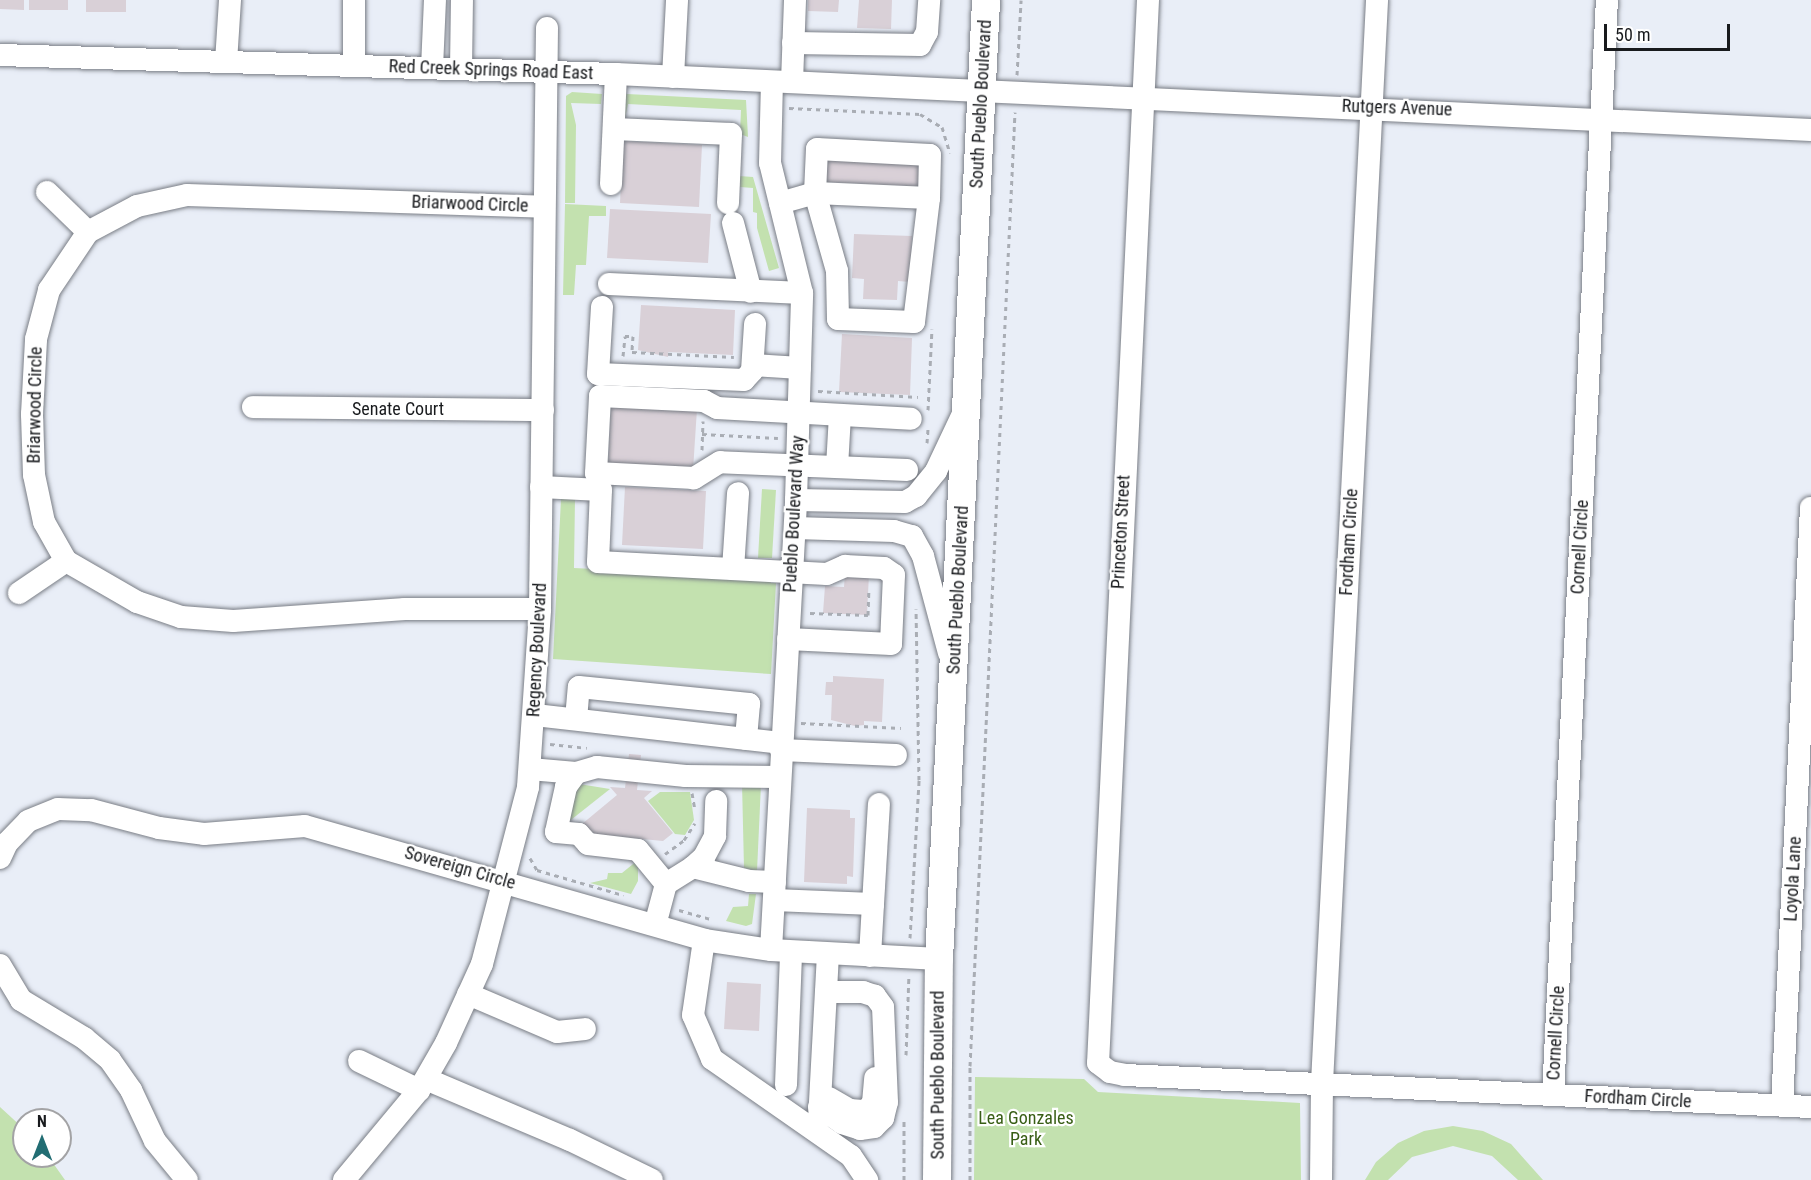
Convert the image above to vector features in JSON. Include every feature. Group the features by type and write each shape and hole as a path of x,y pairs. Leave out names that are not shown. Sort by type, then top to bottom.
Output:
{"main road":[{"name":"South Pueblo Boulevard","path":"937,1180 939,960 986,0"}],"street":[{"path":"226,62 230,0"},
{"path":"354,0 354,66"},
{"path":"432,68 435,0"},
{"path":"461,69 462,0"},
{"path":"673,76 677,0"},
{"name":"Pueblo Boulevard Way","path":"786,1084 781,951 774,891 795,528 802,301 769,151 782,82 794,43 795,0"},
{"path":"794,43 910,48 920,45 927,32 929,0"},
{"name":"Princeton Street","path":"1098,1063 1148,0"},
{"name":"Fordham Circle","path":"1322,1083 1377,0"},
{"name":"Cornell Circle","path":"1553,1095 1607,0"},
{"name":"Regency Boulevard","path":"344,1180 423,1085 468,994 482,964 538,770 544,715 540,609 547,28"},
{"name":"Red Creek Springs Road East","path":"0,55 546,71 982,91"},
{"path":"611,184 616,74"},
{"name":"Rutgers Avenue","path":"982,91 1601,117 1811,130"},
{"path":"614,129 732,134 731,213 751,292"},
{"path":"731,148 769,151"},
{"path":"817,149 930,155 928,198 914,322 838,319 837,271 815,193 817,149"},
{"path":"47,192 88,232"},
{"path":"780,203 815,193 928,198"},
{"name":"Briarwood Circle","path":"66,561 44,522 34,475 36,339 49,290 88,232 137,206 187,195 544,207"},
{"path":"609,284 751,292 839,310"},
{"path":"602,307 598,374 738,381 750,376 753,365 755,324"},
{"path":"753,365 800,368"},
{"path":"907,470 720,462 700,477 596,473 600,396 704,401 717,408 911,419"},
{"path":"796,500 895,505 916,496 936,471 967,405"},
{"name":"Senate Court","path":"253,407 543,410"},
{"path":"837,467 840,415"},
{"path":"542,487 601,490 598,562 827,574 845,566 891,572 895,580 891,644 788,639"},
{"path":"733,569 738,493"},
{"name":"Loyola Lane","path":"1782,1106 1802,876 1811,508"},
{"path":"795,528 894,531 912,536 923,556 954,668"},
{"path":"19,593 66,561 137,602 181,617 233,621 405,609 540,609"},
{"path":"576,719 579,687 749,704 746,739"},
{"path":"544,715 746,739 782,746 896,755"},
{"path":"538,770 576,773 597,767 692,776 780,777"},
{"path":"576,773 566,787 556,832 579,834 588,844 638,850 651,865 660,905"},
{"path":"660,905 708,852 715,836 716,801"},
{"path":"870,956 879,804"},
{"name":"Sovereign Circle","path":"0,858 7,843 28,821 58,809 74,808 181,832 305,826 506,881 660,905 704,940 781,951 939,960"},
{"path":"693,867 774,891 873,904"},
{"path":"704,940 693,1016 712,1059 851,1156 867,1180"},
{"path":"818,1132 828,954"},
{"path":"0,965 21,1000 84,1038 110,1060 131,1090 155,1141 187,1180"},
{"path":"820,1100 850,1110 866,1111 873,1103 876,1061 885,1036 883,1007 875,996 826,992"},
{"path":"468,994 557,1032 585,1029"},
{"path":"359,1061 590,1148 652,1180"},
{"name":"Fordham Circle","path":"1098,1063 1110,1072 1125,1075 1811,1107"},
{"path":"1321,1180 1322,1083"}],"path":[{"path":"970,1180 970,1066 1021,0"},
{"path":"622,375 624,336 633,336 632,352"},
{"path":"624,352 735,357 735,350"},
{"path":"700,477 704,401"},
{"path":"702,434 781,438"},
{"path":"805,612 868,615 869,591"},
{"path":"538,770 544,715"},
{"path":"799,723 901,728"},
{"path":"651,865 684,840 694,826 692,776"},
{"path":"532,849 530,861 537,870 628,896"},
{"path":"660,905 724,923"}],"green space":[{"path":"572,92 602,94 601,104 571,103 576,125 575,203 565,203 566,96"},
{"path":"624,95 746,100 748,137 740,134 741,110 628,104 625,118"},
{"path":"739,176 753,177 779,268 769,271 757,228 757,213 753,212 753,188 740,187"},
{"path":"565,204 606,206 606,216 589,216 586,265 576,265 574,295 563,295"},
{"path":"762,489 776,490 772,558 758,558"},
{"path":"561,499 575,499 574,568 771,578 771,583 776,583 771,674 553,659"},
{"path":"742,783 761,784 757,871 744,868"},
{"path":"579,784 610,789 567,823 576,787"},
{"path":"660,792 690,792 694,820 685,835 675,834 648,801"},
{"path":"638,860 638,881 631,894 590,883 607,879 608,873 622,873"},
{"path":"749,894 756,894 752,924 746,926 726,921 733,907 748,906"},
{"name":"Lea Gonzales Park","path":"975,1077 1084,1079 1098,1092 1300,1103 1301,1180 974,1180"},
{"path":"0,1107 12,1118 12,1168 56,1168 65,1180 0,1180"},
{"path":"1453,1126 1483,1131 1511,1144 1543,1180 1518,1180 1492,1156 1453,1146 1412,1157 1388,1180 1365,1180 1376,1162 1398,1143 1424,1131"}],"building":[{"path":"0,0 24,0 24,10 0,9"},
{"path":"29,0 68,0 68,10 29,10"},
{"path":"86,0 126,0 126,12 86,12"},
{"path":"808,0 839,0 838,12 808,11"},
{"path":"859,0 892,0 891,29 857,28"},
{"path":"623,141 702,145 699,207 620,203"},
{"path":"828,155 925,160 924,187 826,182"},
{"path":"610,209 711,214 708,263 607,258"},
{"path":"854,234 912,236 910,282 898,281 897,300 863,299 864,279 852,278"},
{"path":"641,305 735,310 733,355 668,352 668,357 638,350"},
{"path":"842,334 912,338 910,395 839,392"},
{"path":"611,405 697,409 693,470 608,465"},
{"path":"625,487 706,491 703,549 622,545"},
{"path":"845,573 869,574 867,615 823,613 825,586 844,587"},
{"path":"833,676 884,679 882,722 864,721 864,725 855,726 831,720 832,695 825,695 826,682 833,682"},
{"path":"629,754 641,755 637,790 652,791 644,798 673,833 663,841 590,834 582,824 617,795 610,787 625,788"},
{"path":"807,808 850,810 850,818 855,818 853,877 847,876 847,884 804,882"},
{"path":"727,982 761,984 759,1031 724,1029"}]}
